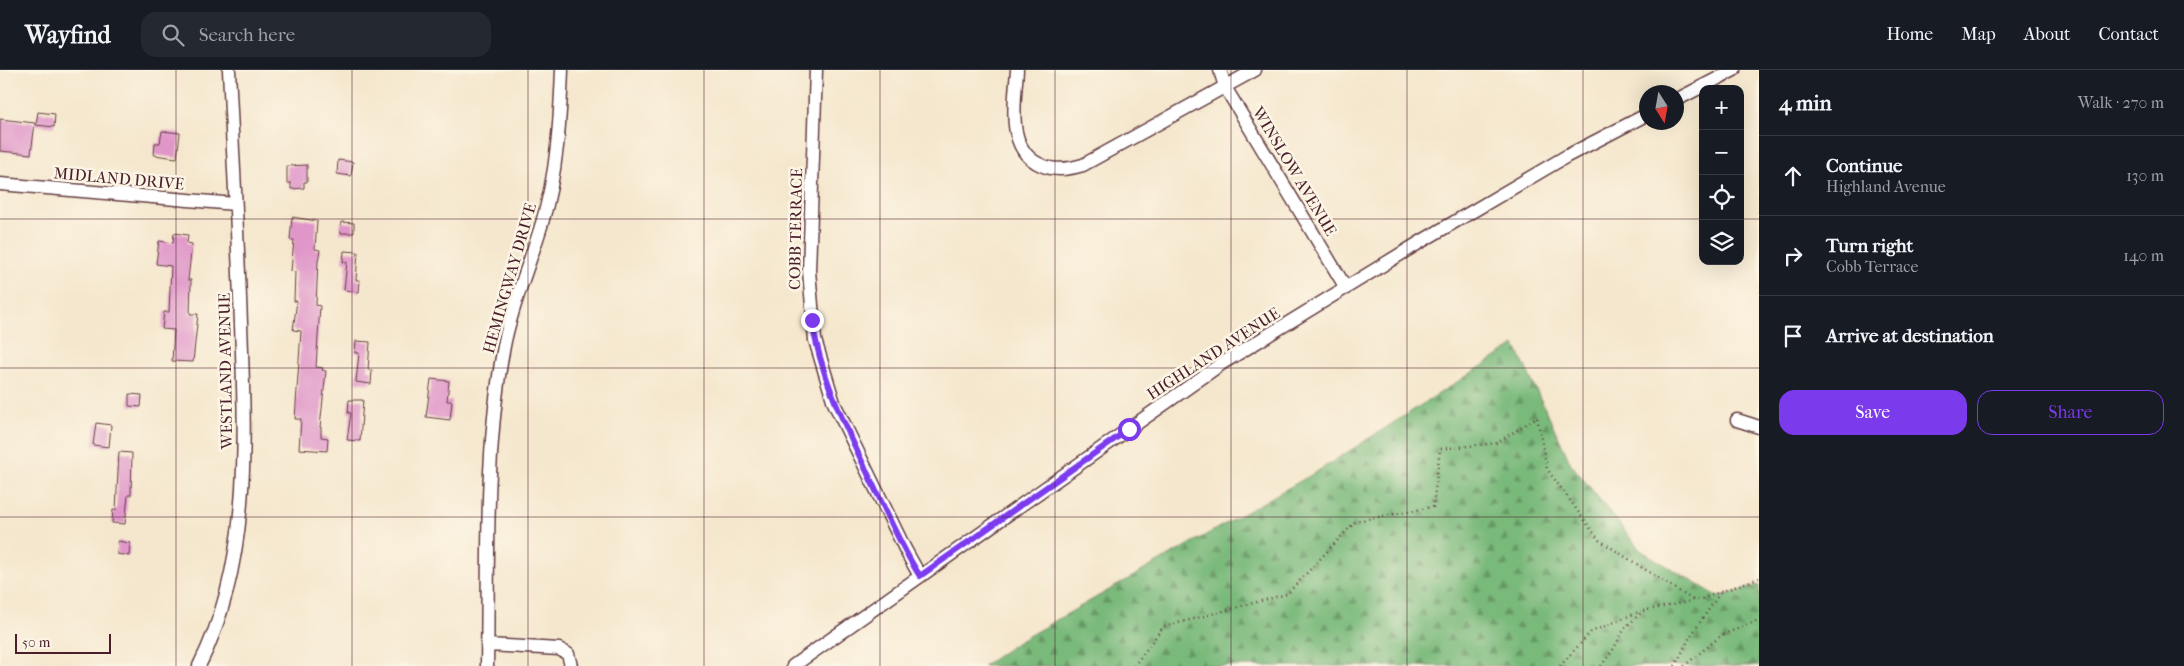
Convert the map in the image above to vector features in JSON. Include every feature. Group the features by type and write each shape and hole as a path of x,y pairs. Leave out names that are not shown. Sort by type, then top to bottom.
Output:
{"street":[{"name":"WESTLAND AVENUE","path":"200,666 222,611 231,570 242,488 244,382 229,70"},
{"name":"HEMINGWAY DRIVE","path":"487,666 490,472 498,380 509,324 550,194 557,153 562,70"},
{"name":"COBB TERRACE","path":"816,70 809,271 815,340 834,403 906,552 920,576"},
{"path":"1017,70 1014,120 1022,150 1034,162 1045,168 1060,169 1083,165 1255,70"},
{"name":"WINSLOW AVENUE","path":"1220,70 1225,87 1346,288"},
{"path":"1684,96 1734,70"},
{"name":"HIGHLAND AVENUE","path":"793,666 1221,364 1558,161 1639,119"},
{"name":"MIDLAND DRIVE","path":"0,184 235,204"},
{"path":"1736,420 1759,427"},
{"path":"487,645 559,649 568,654 571,666"}],"path":[{"path":"1134,666 1163,628 1287,594 1356,521 1433,507 1440,449 1496,443 1537,416 1547,468 1599,540 1693,600"},
{"path":"1560,666 1591,632 1643,611 1693,600 1759,578"},
{"path":"1675,666 1690,637 1720,592"},
{"path":"1600,666 1613,650 1625,628 1643,611"},
{"path":"1684,666 1722,635 1759,620"}],"green space":[{"path":"1515,345 1571,464 1640,550 1719,597 1759,585 1759,666 983,666 1018,642 1318,471"}],"building":[{"path":"38,112 55,114 54,127 36,125"},
{"path":"0,119 35,123 31,154 0,151"},
{"path":"162,131 180,133 177,158 154,155 155,143 160,143"},
{"path":"338,160 353,162 351,176 337,174"},
{"path":"307,165 307,182 304,182 304,188 291,189 291,183 287,183 287,166"},
{"path":"292,217 317,221 315,249 320,250 316,305 320,306 316,367 323,368 322,370 326,371 320,427 321,437 328,438 327,451 299,449 301,419 295,419 301,331 293,330 297,301 294,301 295,272 291,271 294,240 290,240"},
{"path":"341,222 354,223 354,233 340,233"},
{"path":"174,233 188,235 187,243 192,244 188,280 191,280 190,314 198,314 193,362 172,361 174,330 162,329 164,312 169,312 171,266 156,264 159,241 173,243"},
{"path":"344,251 358,252 356,280 360,280 359,292 344,290 347,262 343,262"},
{"path":"356,341 370,342 368,370 372,370 371,384 356,382 359,353 355,353"},
{"path":"431,379 449,381 447,401 452,401 450,420 426,417"},
{"path":"129,394 142,395 141,407 129,406"},
{"path":"349,400 363,400 360,441 347,440 351,413 348,413"},
{"path":"96,423 111,425 109,447 93,445"},
{"path":"119,452 132,453 131,495 128,495 125,524 112,523 113,510 116,510"},
{"path":"118,541 130,543 129,556 117,554"}],"route":[{"path":"812,320 826,382 834,403 906,552 920,576 1129,429"}]}
